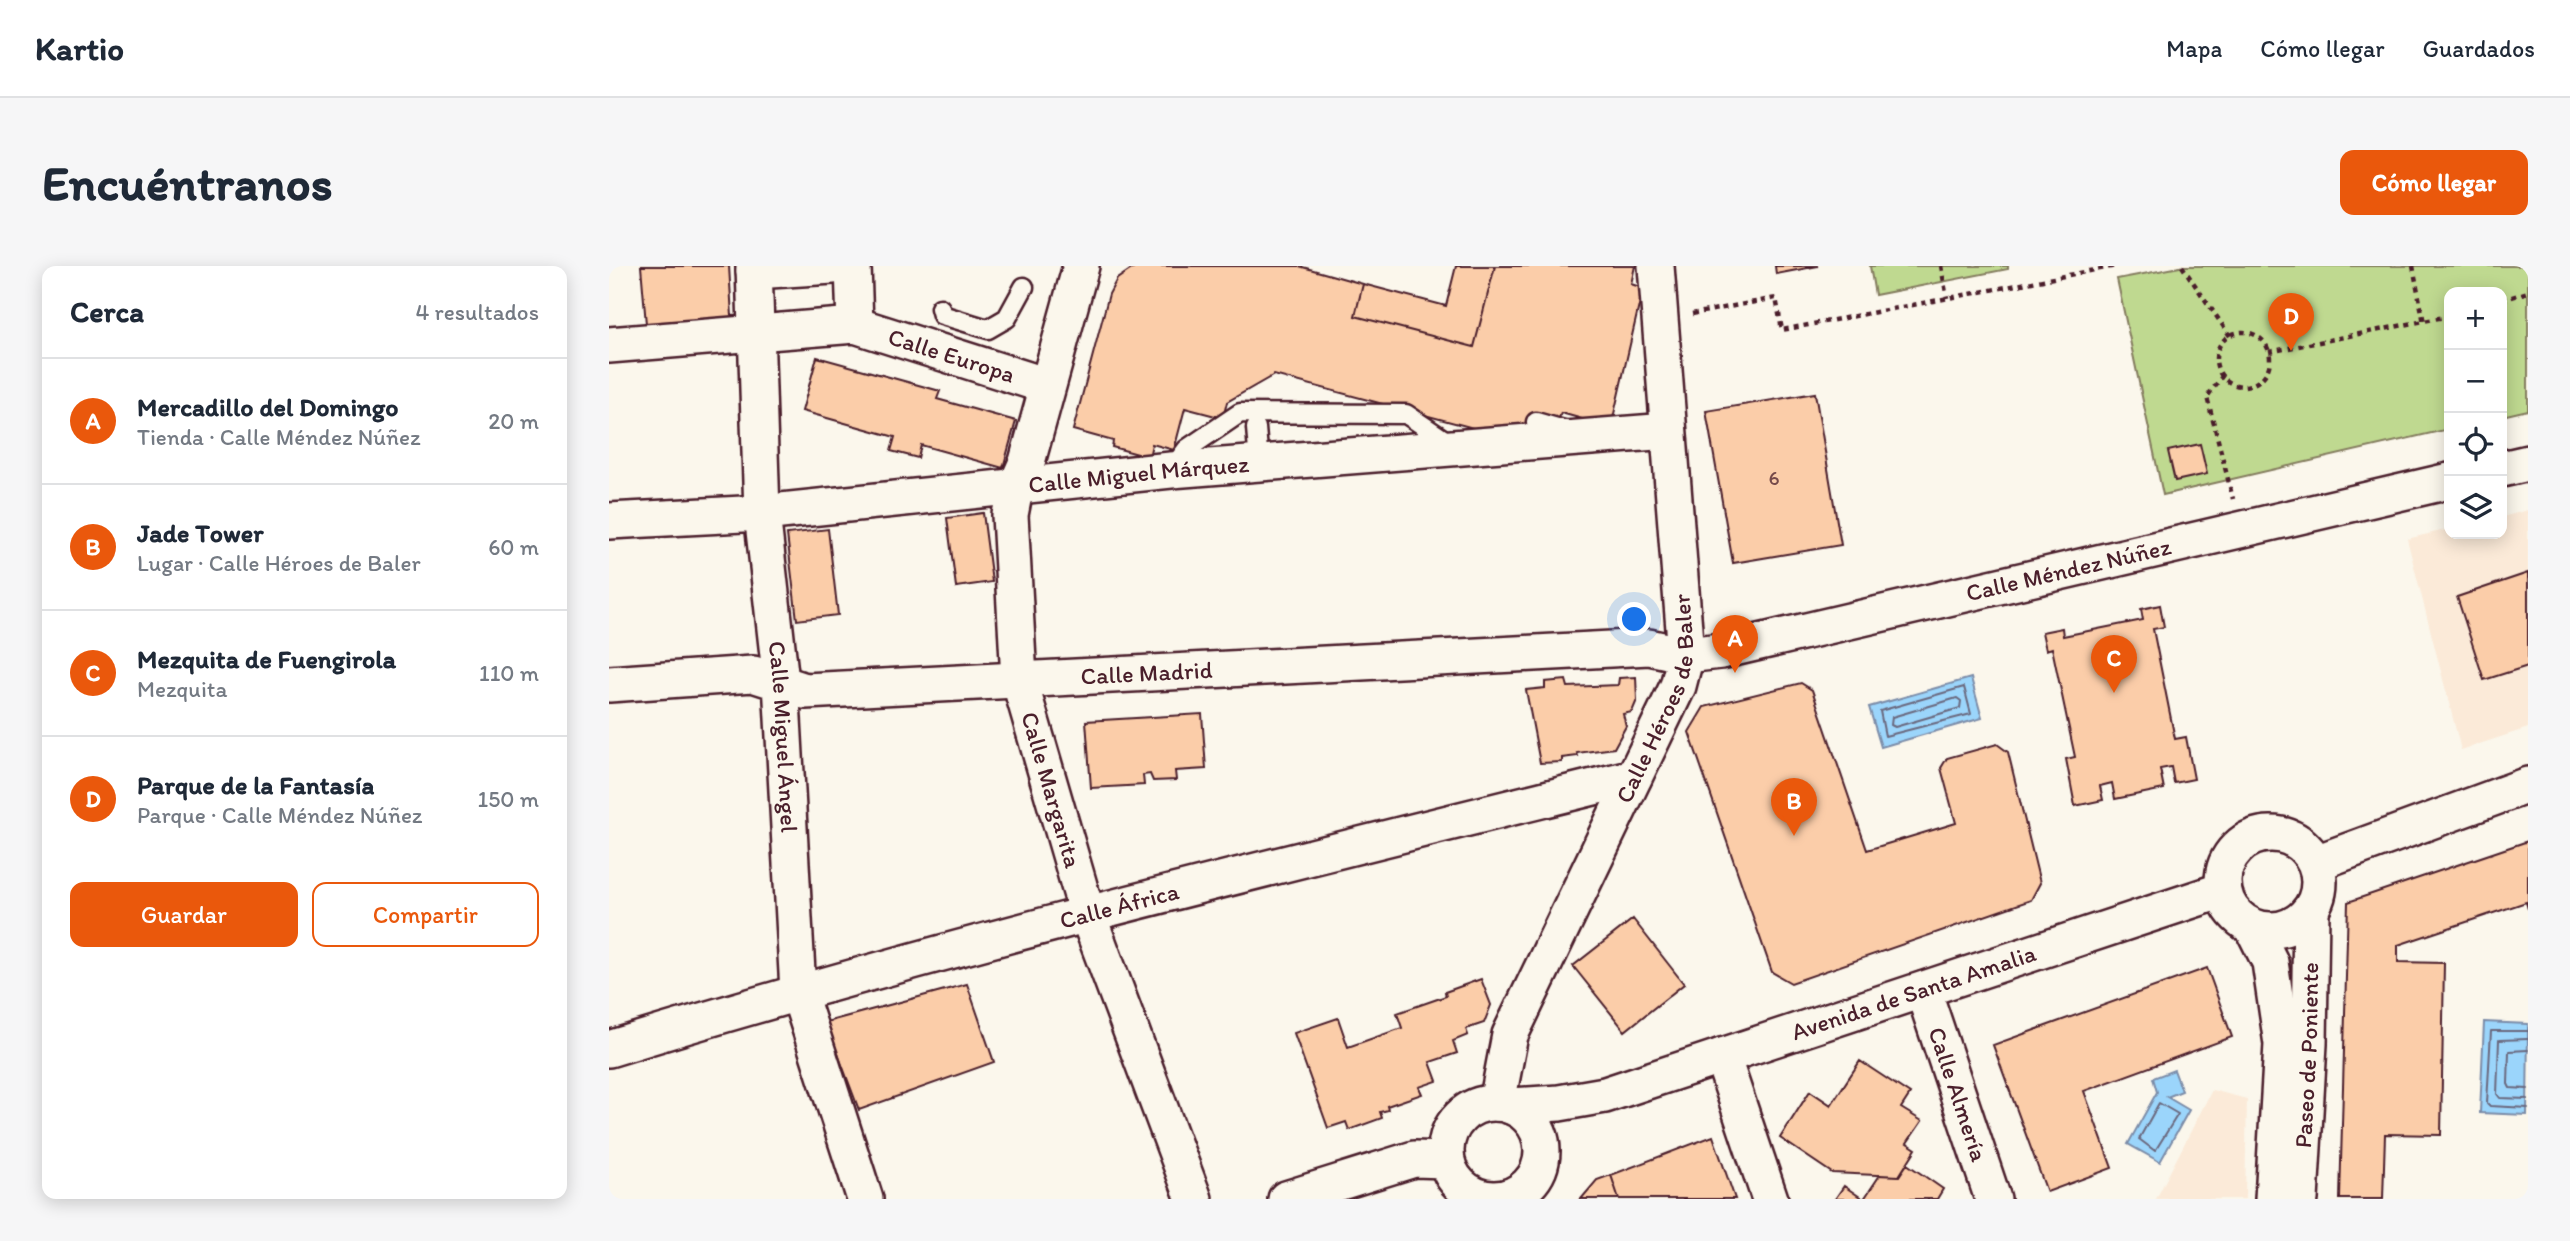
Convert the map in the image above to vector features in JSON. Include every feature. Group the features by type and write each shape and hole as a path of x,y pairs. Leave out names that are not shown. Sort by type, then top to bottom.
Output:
{"street":[{"path":"754,269 833,266"},
{"name":"Calle Europa","path":"853,266 855,325"},
{"name":"Calle Europa","path":"1015,489 1027,462 1081,266"},
{"name":"Calle Héroes de Baler","path":"1504,1105 1510,1035 1678,686 1686,655 1655,266"},
{"name":"Calle Miguel Ángel","path":"754,269 762,513 781,682 798,991 865,1199"},
{"name":"Calle Europa","path":"609,345 855,325 1047,386"},
{"name":"Calle Miguel Márquez","path":"609,521 762,513 1015,489 1171,470 1668,431"},
{"path":"2507,468 2528,463"},
{"name":"Calle Méndez Núñez","path":"1686,655 1721,651 2444,482"},
{"name":"Calle Margarita","path":"1015,489 1010,515 1019,679 1087,913 1194,1199"},
{"name":"Calle Madrid","path":"609,684 753,674 805,691 1649,647 1686,655"},
{"name":"Calle África","path":"609,1049 798,991 1087,913 1635,777"},
{"path":"2316,863 2528,785"},
{"path":"2271,833 2298,841 2316,863 2320,879 2319,896 2311,911 2300,922 2285,929 2253,928 2240,919 2229,906 2224,890 2227,863 2234,851 2257,836 2271,833"},
{"name":"Avenida de Santa Amalia","path":"1504,1105 1559,1104 1605,1095 2224,890"},
{"name":"Paseo de Poniente","path":"2300,1199 2309,1044 2311,911"},
{"name":"Paseo de Poniente","path":"2253,928 2270,962 2282,1044 2273,1199"},
{"name":"Calle Almería","path":"1923,990 1993,1199"},
{"path":"1722,1056 1770,1199"},
{"name":"Avenida de Santa Amalia","path":"1542,1157 1567,1128 1605,1095"},
{"path":"1483,1104 1504,1105 1525,1114 1535,1126 1541,1141 1542,1157 1537,1172 1516,1194 1486,1199 1469,1196 1460,1185 1446,1160 1446,1145 1458,1119 1483,1104"},
{"path":"1286,1199 1414,1158 1446,1160"}],"lane":[{"path":"940,308 942,315 988,329 1007,318 1024,287"},
{"path":"1171,470 1187,449 1240,413 1406,414 1455,447"},
{"path":"1536,422 1583,437"},
{"path":"1256,428 1259,463"}],"path":[{"path":"1941,266 1947,298"},
{"path":"1660,318 1776,298 1782,330 2116,266"},
{"path":"2182,266 2230,336"},
{"path":"2413,266 2424,323"},
{"path":"2507,298 2528,292"},
{"path":"2269,352 2444,317"},
{"path":"2249,332 2264,341 2269,352 2269,367 2259,381 2242,386 2223,375 2217,355 2220,346 2230,336 2249,332"},
{"path":"2223,375 2207,397 2241,530"}],"shaded area":[{"path":"2528,510 2528,728 2461,750 2407,539 2444,530 2444,539 2507,539 2507,516"},
{"path":"2212,1090 2247,1099 2245,1199 2156,1199"}],"green space":[{"path":"1870,266 2008,266 2008,269 1875,295"},
{"path":"2185,266 2528,266 2528,410 2507,415 2507,287 2444,287 2444,430 2163,495 2117,279"}],"water":[{"path":"1971,678 1982,718 1881,747 1869,707"},
{"path":"2484,1022 2528,1024 2527,1115 2480,1113"},
{"path":"2174,1070 2182,1091 2167,1097 2189,1110 2160,1162 2128,1144 2157,1092 2153,1078"}],"building":[{"path":"641,266 729,266 732,317 646,324"},
{"path":"1136,266 1299,266 1363,284 1355,316 1474,347 1495,266 1635,266 1631,284 1643,288 1611,427 1561,413 1558,421 1533,432 1500,435 1274,375 1227,402 1223,418 1185,408 1174,450 1152,444 1149,457 1112,447 1113,441 1073,430 1109,294 1117,279"},
{"path":"1456,266 1495,266 1474,347 1355,316 1363,284 1446,306"},
{"path":"1775,266 1818,266 1776,274"},
{"path":"817,357 940,391 937,399 1016,421 1003,468 921,445 918,458 891,451 895,437 802,411"},
{"path":"1815,393 1841,545 1733,563 1706,411"},
{"path":"2200,444 2207,474 2175,481 2168,451"},
{"path":"983,513 992,582 956,587 947,518"},
{"path":"828,529 838,615 797,620 787,534"},
{"path":"2528,573 2528,666 2484,680 2457,597"},
{"path":"2160,605 2164,627 2153,629 2175,739 2186,737 2194,779 2174,783 2171,767 2160,769 2164,789 2115,799 2112,783 2100,786 2103,800 2075,806 2066,759 2075,757 2052,648 2046,650 2042,632 2062,628 2063,636 2143,620 2141,609"},
{"path":"1636,677 1637,700 1632,712 1623,714 1626,726 1614,748 1577,753 1578,756 1562,758 1562,762 1540,763 1526,690 1545,688 1545,682 1566,680 1568,687 1618,685 1619,678"},
{"path":"1801,683 1812,690 1867,850 1956,823 1941,768 1947,758 1997,744 2008,752 2040,883 2031,900 1791,983 1772,972 1689,732 1704,707"},
{"path":"1202,714 1206,769 1175,771 1176,780 1153,781 1150,774 1143,775 1144,785 1091,788 1086,721"},
{"path":"2528,841 2528,909 2526,902 2398,945 2398,962 2444,963 2441,1135 2385,1134 2383,1199 2340,1199 2348,902"},
{"path":"1633,919 1684,984 1625,1031 1573,966"},
{"path":"2207,968 2232,1037 2084,1091 2112,1168 2047,1192 1993,1045"},
{"path":"1481,979 1491,1005 1484,1023 1466,1029 1468,1035 1453,1041 1457,1053 1430,1062 1437,1081 1419,1087 1422,1094 1387,1106 1388,1110 1380,1112 1382,1118 1349,1130 1346,1122 1328,1128 1294,1033 1338,1018 1348,1047 1402,1028 1397,1013 1446,996 1445,992"},
{"path":"967,984 994,1062 859,1110 826,1022"},
{"path":"1860,1061 1910,1094 1901,1108 1922,1121 1907,1143 1916,1149 1899,1176 1832,1173 1780,1138 1810,1091 1831,1105"},
{"path":"1713,1136 1735,1199 1619,1199 1611,1175"},
{"path":"1907,1164 1943,1189 1937,1199 1864,1199 1880,1175 1899,1176"},
{"path":"1611,1175 1619,1199 1581,1199 1597,1180"},
{"path":"1844,1186 1863,1199 1835,1199"}],"place":[{"name":"Parque de la Fantasía","path":"2291,351"},
{"name":"Mercadillo del Domingo","path":"1735,673"},
{"name":"Mezquita de Fuengirola","path":"2114,693"},
{"name":"Jade Tower","path":"1794,836"}]}
